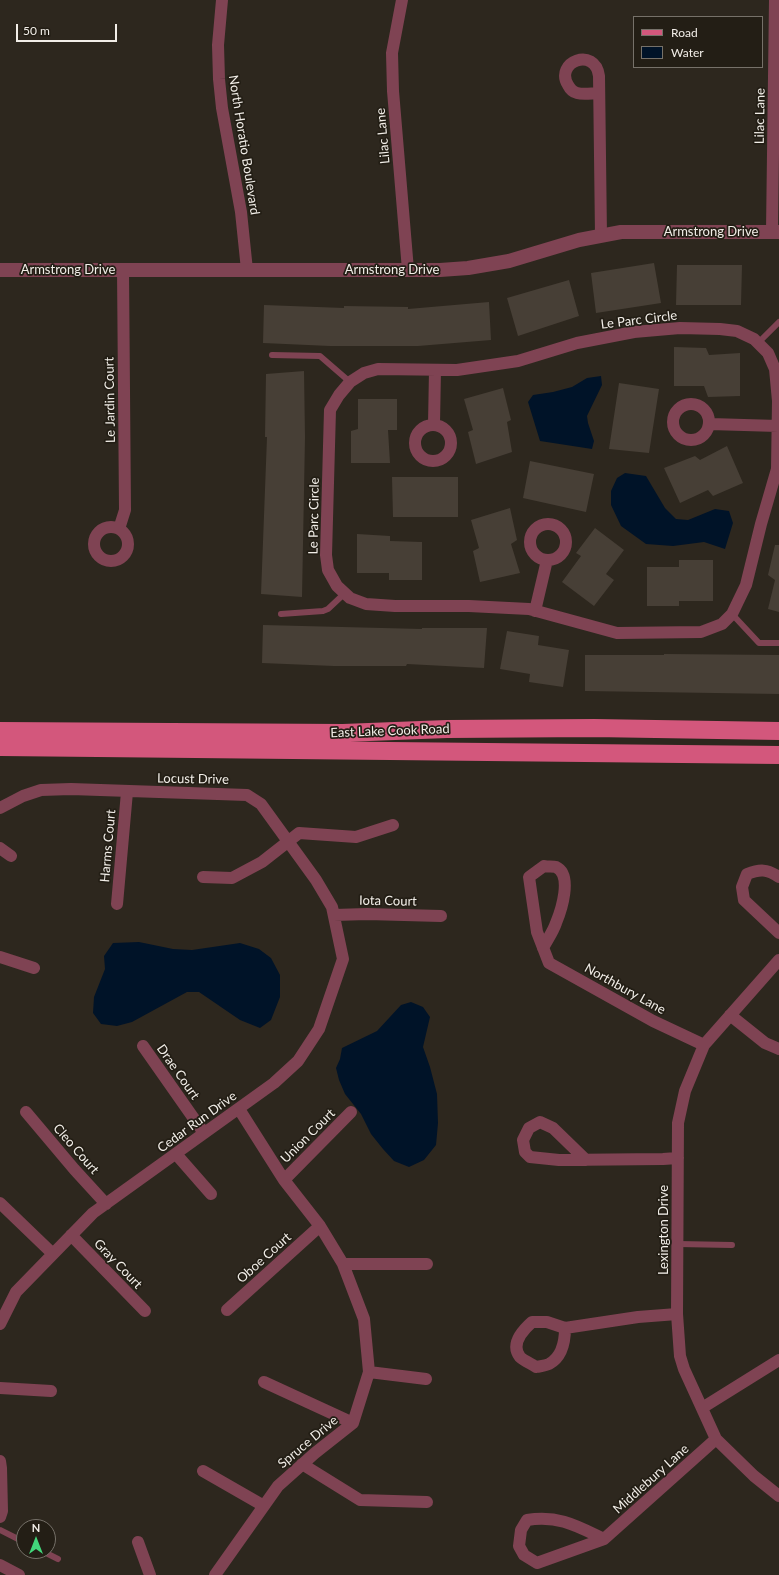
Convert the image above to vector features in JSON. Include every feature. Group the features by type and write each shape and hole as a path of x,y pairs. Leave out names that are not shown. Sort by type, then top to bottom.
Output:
{"main road":[{"name":"East Lake Cook Road","path":"0,731 343,733 448,729 594,728 779,731"},
{"name":"East Lake Cook Road","path":"0,747 779,755"}],"street":[{"name":"North Horatio Boulevard","path":"222,0 218,45 219,79 222,108 241,212 246,270"},
{"name":"Lilac Lane","path":"402,0 392,53 393,91 408,270"},
{"name":"Lilac Lane","path":"775,0 776,232"},
{"path":"599,93 601,236"},
{"name":"Armstrong Drive","path":"0,270 408,270 468,268 509,261 579,240 621,232 776,232"},
{"name":"Le Jardin Court","path":"119,529 125,510 123,270"},
{"name":"Le Parc Circle","path":"680,328 737,331 754,339 758,343 768,353 775,369 778,401 778,469 761,524 746,585 732,614 722,624 701,632 617,633 529,609 366,604 350,598 337,586 328,570 326,555 330,410 339,395 350,382 364,373 378,369 457,370 518,361 577,343 641,331 680,328"},
{"path":"434,424 435,370"},
{"path":"710,424 778,426"},
{"path":"535,611 547,560"},
{"name":"Locust Drive","path":"0,808 23,796 41,790 71,789 127,792 247,794 261,804 316,880 333,911"},
{"name":"Harms Court","path":"117,904 127,792"},
{"path":"203,877 232,878 262,862 299,833 356,837 393,825"},
{"path":"0,848 11,856"},
{"name":"Northbury Lane","path":"543,948 556,924 564,898 565,882 562,873 556,867 544,866 530,877 537,932 548,963 653,1021 704,1045"},
{"path":"779,877 772,872 758,869 747,874 742,887 744,900 779,933"},
{"name":"Iota Court","path":"333,911 367,914 441,916"},
{"name":"Cedar Run Drive","path":"0,1324 16,1292 93,1213 239,1109 274,1083 298,1061 319,1029 343,959 333,911"},
{"path":"0,957 34,968"},
{"name":"Lexington Drive","path":"779,960 704,1045 684,1098 678,1123 677,1314 680,1356 684,1369 716,1439 754,1476 779,1496"},
{"path":"730,1015 765,1042 779,1049"},
{"name":"Drae Court","path":"143,1046 204,1133"},
{"name":"Spruce Drive","path":"220,1574 278,1486 302,1464 353,1423 369,1372 364,1319 343,1264 320,1226 284,1180 239,1109"},
{"name":"Cleo Court","path":"26,1112 106,1204"},
{"name":"Union Court","path":"284,1180 351,1112"},
{"path":"586,1160 553,1128 540,1122 529,1128 523,1140 525,1152 530,1157 559,1160 586,1160 678,1158"},
{"path":"176,1154 211,1194"},
{"path":"2,1208 53,1254"},
{"name":"Oboe Court","path":"227,1310 320,1226"},
{"name":"Gray Court","path":"71,1235 145,1311"},
{"path":"343,1264 427,1264"},
{"path":"565,1328 677,1314"},
{"path":"702,1408 779,1360"},
{"path":"369,1372 426,1379"},
{"path":"264,1382 353,1423"},
{"path":"0,1388 51,1392"},
{"name":"Middlebury Lane","path":"604,1539 566,1521 541,1518 527,1520 521,1530 519,1546 524,1555 537,1563 604,1539 716,1439"},
{"path":"0,1461 2,1511 0,1517"},
{"path":"302,1464 360,1500 427,1502"},
{"path":"203,1471 264,1506"},
{"path":"138,1542 150,1575"},
{"path":"0,1565 19,1575"}],"lane":[{"path":"758,343 779,322"},
{"path":"272,355 320,356 350,382"},
{"path":"281,614 328,610 345,593"},
{"path":"732,614 759,643 779,643"},
{"path":"678,1244 732,1245"},
{"path":"0,1530 16,1538"}],"water":[{"path":"601,376 602,385 587,416 594,441 592,449 540,441 528,402 533,395 572,387 587,378"},
{"path":"625,473 646,476 665,508 676,519 688,520 715,509 729,511 733,523 725,549 704,542 673,546 646,544 621,526 611,505 611,491 617,478"},
{"path":"139,942 173,949 192,950 240,943 259,949 271,958 280,975 280,997 271,1020 260,1028 240,1020 199,992 187,992 132,1022 117,1026 101,1024 93,1013 94,997 105,969 104,956 113,943"},
{"path":"411,1002 423,1007 430,1017 423,1047 437,1094 438,1123 436,1145 424,1160 409,1167 394,1161 371,1134 361,1114 345,1094 336,1068 340,1059 342,1048 377,1031 401,1005"}],"building":[{"path":"654,263 661,303 596,313 591,273"},
{"path":"677,265 742,265 741,305 676,305"},
{"path":"569,280 579,316 518,336 507,298"},
{"path":"489,302 491,340 418,346 330,346 263,343 264,305 344,308 344,306 408,307 408,309"},
{"path":"674,347 706,348 709,355 740,353 740,396 708,397 704,386 674,386"},
{"path":"304,371 305,437 302,597 261,594 267,437 265,437 266,374"},
{"path":"619,383 659,389 649,453 609,449"},
{"path":"503,388 511,420 507,422 512,452 476,464 468,432 473,430 464,399"},
{"path":"358,399 397,399 397,430 388,430 390,463 351,463 351,431 358,429"},
{"path":"727,446 743,483 713,496 708,490 680,503 664,468 695,456 700,460"},
{"path":"530,461 594,474 586,512 523,498"},
{"path":"392,477 458,477 458,517 393,517"},
{"path":"510,508 517,540 511,544 520,573 480,582 473,551 479,548 471,520"},
{"path":"595,528 624,550 606,574 614,580 594,606 562,582 581,556 576,553"},
{"path":"357,534 390,536 390,541 422,542 422,580 389,580 389,573 357,573"},
{"path":"775,545 779,545 779,612 768,609 775,580 768,575"},
{"path":"679,560 713,560 713,601 679,601 679,606 647,606 647,567 679,567"},
{"path":"263,625 422,629 487,628 484,668 407,664 406,666 334,666 262,663"},
{"path":"507,631 539,636 538,645 569,650 563,687 529,682 530,674 500,669"},
{"path":"585,655 779,655 779,694 585,691"}]}
